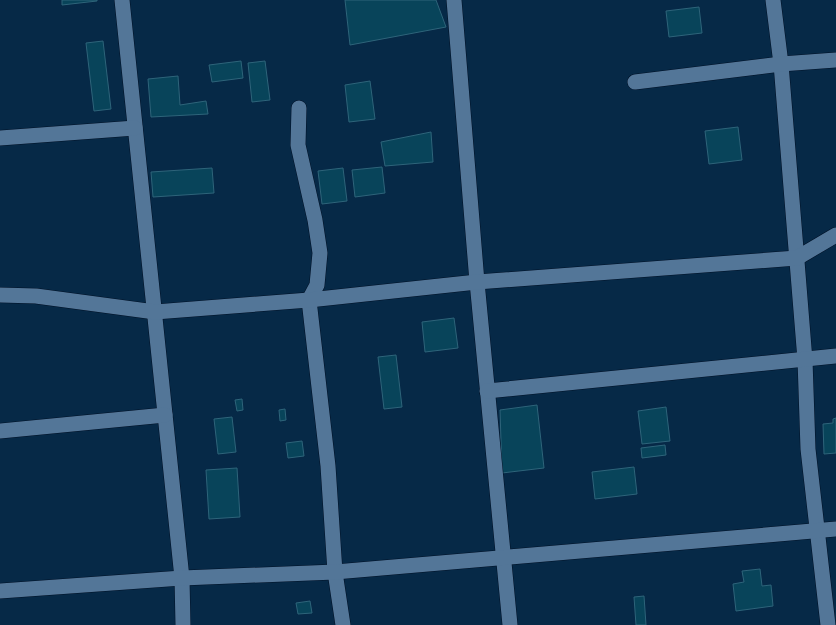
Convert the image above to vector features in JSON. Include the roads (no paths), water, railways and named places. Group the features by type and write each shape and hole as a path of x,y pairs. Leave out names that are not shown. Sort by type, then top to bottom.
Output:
{"street":[{"path":"122,0 182,578 183,625"},
{"path":"454,0 477,282 510,625"},
{"path":"773,0 781,64 805,360 808,449 828,625"},
{"path":"635,82 781,64 836,60"},
{"path":"299,108 298,145 315,220 320,253 317,285 309,300 328,466 335,572 343,625"},
{"path":"0,138 136,128"},
{"path":"0,295 36,296 155,312 309,300 477,282 797,258 836,236"},
{"path":"487,390 836,356"},
{"path":"0,430 165,415"},
{"path":"0,592 182,578 335,572 836,529"}]}
